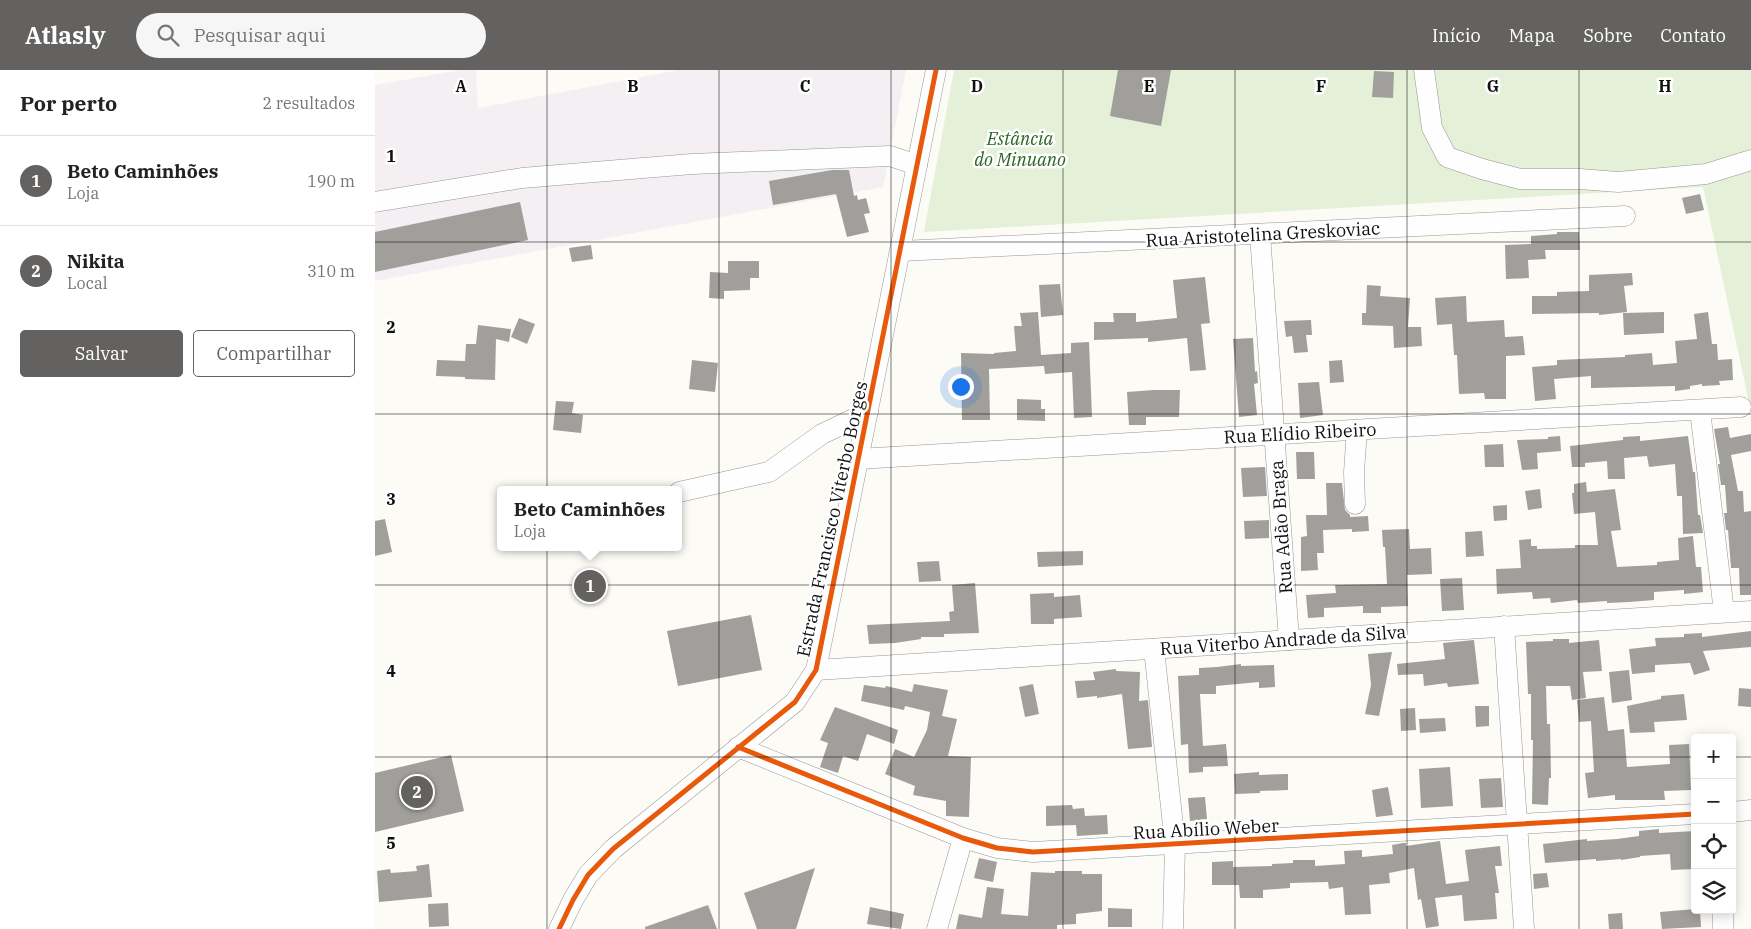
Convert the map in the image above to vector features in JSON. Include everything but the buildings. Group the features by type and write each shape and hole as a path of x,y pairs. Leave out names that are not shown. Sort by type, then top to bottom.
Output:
{"street":[{"name":"Estrada Francisco Viterbo Borges","path":"559,929 588,875 613,848 795,702 815,670 936,70"},
{"path":"1424,70 1432,128 1447,157 1482,169 1520,179 1580,179 1618,182 1706,174 1751,160"},
{"path":"375,202 522,178 692,164 890,156 917,165"},
{"name":"Rua Aristotelina Greskoviac","path":"901,251 1625,216"},
{"name":"Rua Adão Braga","path":"1260,234 1289,640"},
{"name":"Rua Elídio Ribeiro","path":"858,460 1741,407"},
{"path":"1700,410 1724,612"},
{"path":"682,491 769,472 821,434 868,412"},
{"path":"1355,504 1354,472 1357,430"},
{"name":"Rua Viterbo Andrade da Silva","path":"815,670 1751,611"},
{"path":"1505,626 1524,929"},
{"path":"1154,649 1175,844 1173,929"},
{"name":"Rua Abílio Weber","path":"738,747 963,838 997,848 1033,852 1691,814"},
{"path":"1736,812 1751,810"},
{"path":"937,929 963,838"},
{"path":"1723,914 1723,929"}],"shaded area":[{"path":"460,70 476,70 478,108 679,70 906,70 883,187 375,281 375,85"}],"green space":[{"name":"Estância do Minuano","path":"954,70 1751,70 1751,412 1703,187 924,232"}],"cycle path":[{"path":"559,929 588,875 613,849 795,702 816,670 936,70"},
{"path":"738,747 963,838 997,848 1033,852 1691,814"}],"place":[{"name":"Beto Caminhões","path":"590,586"},
{"name":"Nikita","path":"417,792"}]}
